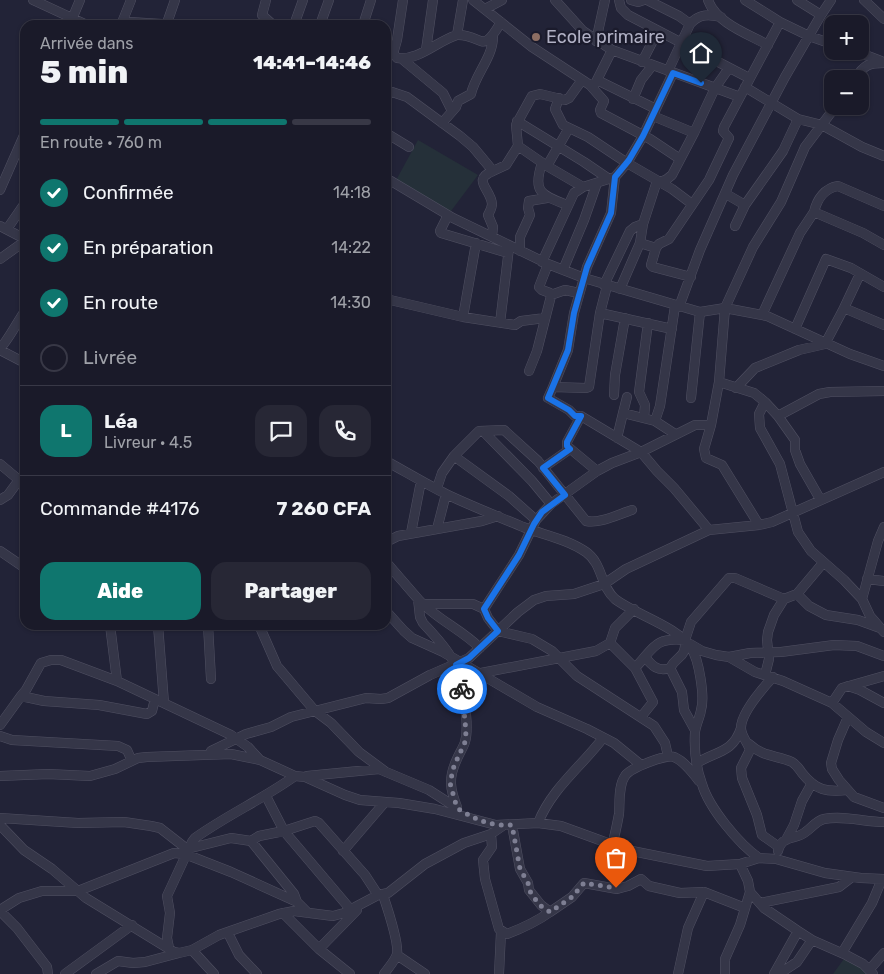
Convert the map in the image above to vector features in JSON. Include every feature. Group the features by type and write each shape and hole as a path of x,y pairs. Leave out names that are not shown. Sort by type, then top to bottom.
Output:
{"street":[{"path":"36,1 72,19 80,0"},
{"path":"124,20 131,0"},
{"path":"168,20 175,0"},
{"path":"266,0 262,15 267,20"},
{"path":"296,20 303,0"},
{"path":"322,20 329,0"},
{"path":"365,20 371,0"},
{"path":"393,54 403,0"},
{"path":"426,50 433,0"},
{"path":"457,35 463,0"},
{"path":"473,0 532,46 590,82 633,99 655,113 694,133"},
{"path":"485,9 502,0"},
{"path":"555,0 583,31 612,50 740,97"},
{"path":"596,41 605,0"},
{"path":"619,0 621,8 628,15 729,68 771,103 798,119 822,125 862,147 884,156"},
{"path":"631,0 638,2 645,0 679,16 690,24"},
{"path":"708,0 721,17 768,45"},
{"path":"745,0 780,22 824,41"},
{"path":"797,0 821,15"},
{"path":"655,421 660,406 677,306 691,277 700,250 733,175 771,103 831,0"},
{"path":"864,0 884,19"},
{"path":"579,293 565,290 551,295 540,289 545,263 567,205 574,193 583,187 612,178 627,163 655,113 690,24 704,15 721,17"},
{"path":"402,59 409,58 457,35 482,42 487,41 492,37 501,22"},
{"path":"691,277 652,266 656,248 659,244 670,238 709,180 729,138 723,130 780,22"},
{"path":"642,62 658,31"},
{"path":"442,123 458,101 471,94 472,86 491,49 492,37"},
{"path":"492,236 493,227 488,215 492,201 482,183 482,179 484,176 506,165 518,146 515,128 530,99 535,94 564,100 569,98 590,82 612,50"},
{"path":"391,51 397,58 402,59 443,93 452,111"},
{"path":"869,57 884,63"},
{"path":"862,70 868,64 884,63"},
{"path":"633,99 641,80 652,66"},
{"path":"620,289 640,243 642,224 655,186 659,182 670,178 694,133 714,88 729,68"},
{"path":"590,82 604,101 600,110 601,114 643,136 680,159"},
{"path":"391,92 404,95 467,142 493,171"},
{"path":"558,98 556,111 561,123 588,137 627,163 672,189 692,204"},
{"path":"758,525 725,469 720,463 709,460 704,454 719,382 724,308 753,248 782,202 805,147 829,115"},
{"path":"735,226 745,205 783,151 798,119"},
{"path":"517,121 612,178"},
{"path":"567,205 547,198 541,192 538,177 544,164 559,146 568,128"},
{"path":"391,135 409,147"},
{"path":"0,190 20,144"},
{"path":"518,146 583,187"},
{"path":"612,178 611,213 587,267 579,293 568,350 548,399 569,410 575,416 581,416 642,452 709,530"},
{"path":"391,181 448,215 492,236 509,249"},
{"path":"563,270 590,206 597,182"},
{"path":"762,315 800,234 823,194 834,186 838,186 884,206"},
{"path":"726,194 745,205"},
{"path":"520,251 520,237 530,214 528,208 529,201 547,198"},
{"path":"20,208 4,228 20,237"},
{"path":"814,212 863,233 884,245"},
{"path":"448,215 440,232 476,243 520,251 584,278 700,312 724,308 762,315 825,344 884,366"},
{"path":"553,387 589,387 605,285 630,231 642,224"},
{"path":"463,317 476,243"},
{"path":"640,243 656,248"},
{"path":"0,259 20,244"},
{"path":"500,323 509,249"},
{"path":"795,329 826,259 842,264 884,287"},
{"path":"736,388 754,368 799,350 825,344 860,274"},
{"path":"529,372 551,295"},
{"path":"391,300 463,317 515,325 521,321 544,318"},
{"path":"844,308 884,325"},
{"path":"691,398 700,312"},
{"path":"600,313 672,329"},
{"path":"20,318 12,329 7,342 0,348 20,360"},
{"path":"614,394 615,375 625,318"},
{"path":"644,418 645,405 638,392 648,323"},
{"path":"719,382 754,393 778,416 795,440 795,450 803,471 820,499"},
{"path":"778,416 819,394 884,391"},
{"path":"617,438 627,397"},
{"path":"765,402 759,414 760,428 778,460 798,532 805,543 823,562 862,599 870,616 883,631"},
{"path":"623,413 655,421 675,434"},
{"path":"581,416 567,442 567,446 597,471"},
{"path":"484,609 519,555 536,520 551,504 597,471 642,452 675,434 695,426 711,426"},
{"path":"437,488 442,473 454,456 477,432 500,429 504,430 534,456 588,522 632,510"},
{"path":"483,431 532,481 551,504"},
{"path":"543,468 570,449"},
{"path":"454,456 509,496 536,520"},
{"path":"0,464 20,480"},
{"path":"391,464 446,494 532,530 566,541 588,554 598,564 604,584 615,598 666,627 702,651 716,656 729,657 750,653 768,653 834,645 857,646 884,656"},
{"path":"207,754 246,734 271,727 291,717 366,698 388,698 456,662 469,658 518,612 534,600 546,596 574,594 604,584 626,569 709,530 772,522 884,472"},
{"path":"411,533 421,480"},
{"path":"0,500 20,484"},
{"path":"437,529 446,494"},
{"path":"391,540 411,533 482,522 498,516"},
{"path":"862,599 884,527"},
{"path":"0,551 20,565"},
{"path":"697,763 730,747 738,737 752,703 769,676 768,632 774,615 784,599 797,594 823,562"},
{"path":"391,568 420,602 480,648"},
{"path":"645,657 656,668 662,670 670,668 683,655 691,622 729,578 735,578 784,599"},
{"path":"867,579 884,580"},
{"path":"797,594 809,606 826,615 858,620 883,631"},
{"path":"420,602 473,604 484,609 498,631 532,639 552,651 577,676 654,726 665,743 668,756"},
{"path":"420,602 420,618 456,662 464,700 465,742 454,766 450,783 457,808"},
{"path":"480,673 596,651 610,643 616,628 634,609"},
{"path":"391,616 408,635 480,673 537,707 603,738 620,748 641,766"},
{"path":"111,630 117,681"},
{"path":"21,696 44,701 99,705 148,714 160,701 158,630"},
{"path":"208,630 211,679"},
{"path":"260,630 277,666 315,711 331,723 359,752 386,772"},
{"path":"635,668 656,645 665,640 686,641"},
{"path":"686,641 695,655 703,697 702,709 695,730 697,763 702,785 708,798 734,834 742,844 759,858"},
{"path":"610,643 635,668 653,702 641,717"},
{"path":"729,657 755,672 832,702 866,732 884,742"},
{"path":"0,725 26,690 41,663 61,660 117,681 238,739 260,760"},
{"path":"670,668 682,692 684,710 695,730"},
{"path":"832,702 840,689 884,676"},
{"path":"847,686 884,702"},
{"path":"848,717 831,763 834,774 854,797 884,808"},
{"path":"741,728 749,744 761,754 793,763 812,783 828,792 847,790"},
{"path":"0,736 12,740 118,746 127,750 132,761"},
{"path":"538,823 545,807 556,791 603,738"},
{"path":"749,744 748,755 741,768 742,778 757,815 762,835 778,847"},
{"path":"0,776 48,774 90,776 147,757 231,754 260,760 360,800 435,809 476,820 508,825 538,823 561,826 627,850 707,866 740,864 759,858 776,859 825,873 883,879 872,903 842,953"},
{"path":"612,845 624,776 641,766 668,756 677,759 690,770 702,785"},
{"path":"169,948 167,943 170,913 167,896 194,838 220,821 300,776 371,769 386,772 429,790 476,820"},
{"path":"776,859 778,847 787,838 794,825 802,801 812,783"},
{"path":"266,796 284,831 351,910"},
{"path":"343,851 385,802"},
{"path":"0,818 78,823 124,822 160,828 186,852 297,902 308,913"},
{"path":"787,838 803,834 822,819 884,822"},
{"path":"48,974 47,967 17,928 0,910 19,898 42,891 78,891 174,853 186,852 231,838 251,841 259,836 284,831 315,821 319,823 365,875 380,895 390,915 397,955 384,974"},
{"path":"0,825 24,850 52,869 86,898 179,953"},
{"path":"96,974 118,961 145,962 192,950 219,935 283,913 294,911 333,916 351,910 397,888 425,864 464,844 491,834 508,825"},
{"path":"508,825 520,869 528,883 531,894 541,906 550,912"},
{"path":"491,834 492,847 484,856 483,864 488,895 501,932 499,974"},
{"path":"251,841 294,894 297,902"},
{"path":"725,974 725,959 740,926 750,892 748,881 740,864"},
{"path":"760,904 839,887 852,877"},
{"path":"501,932 507,934 539,921 568,900 586,882 616,888 642,880 649,886 680,893 704,892 745,908"},
{"path":"678,974 688,928 704,892"},
{"path":"750,892 760,904 798,931 812,940 842,953 871,972 884,952"},
{"path":"319,948 363,904"},
{"path":"283,913 319,948 350,974"},
{"path":"65,974 132,925"},
{"path":"774,974 798,931"},
{"path":"228,933 239,955 257,974"},
{"path":"779,974 798,962 812,940"},
{"path":"192,950 211,973"},
{"path":"397,955 425,974"}],"shaded area":[{"path":"418,140 478,175 448,215 394,184"},
{"path":"846,956 873,974 833,974"}],"way so far":[{"path":"462,689 466,732 465,742 454,766 450,783 457,808 476,820 496,825 512,825 522,874 528,883 531,894 541,906 550,912 572,897 584,883 588,882 616,888"}],"place":[{"name":"Ecole primaire","path":"536,37"}],"route":[{"path":"462,689 456,665 469,658 498,631 484,609 519,555 542,512 565,495 543,468 570,449 567,446 567,442 581,416 575,416 569,410 548,398 568,350 574,313 587,267 611,213 615,177 629,160 643,136 673,73 701,83"}]}
